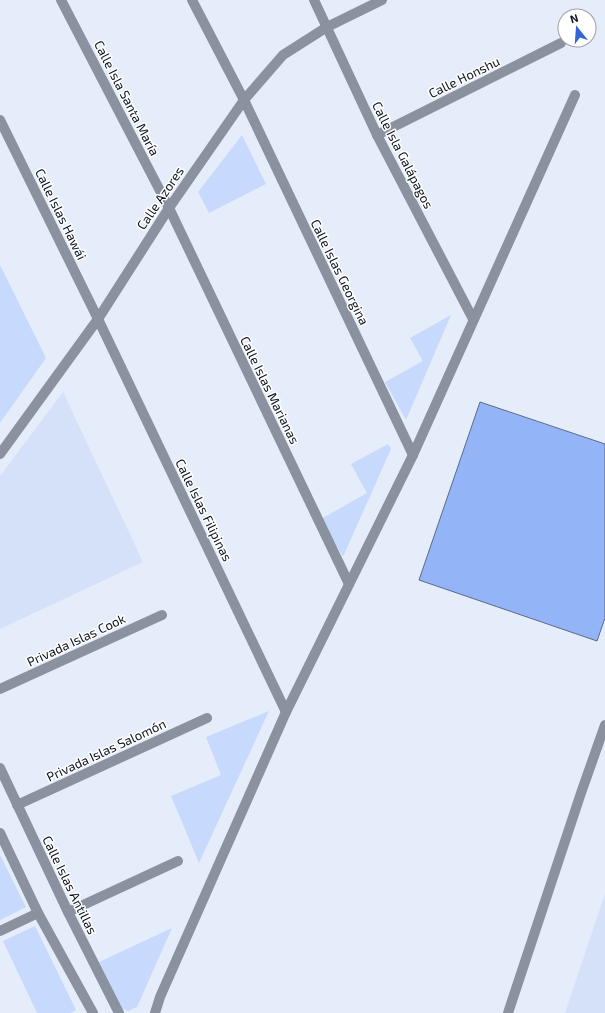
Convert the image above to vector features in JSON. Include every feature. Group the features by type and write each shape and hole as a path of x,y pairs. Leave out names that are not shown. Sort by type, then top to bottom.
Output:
{"street":[{"name":"Calle Isla Santa María","path":"61,0 169,208"},
{"name":"Calle Islas Georgina","path":"192,0 244,100 413,454"},
{"name":"Calle Isla Galápagos","path":"314,0 328,27 377,135 473,320"},
{"name":"Calle Azores","path":"0,454 98,319 169,208 244,100 283,55 328,27 382,0"},
{"name":"Calle Honshu","path":"377,135 557,45"},
{"path":"155,1013 160,997 286,712 413,454 575,95"},
{"name":"Calle Islas Hawái","path":"0,120 98,319"},
{"name":"Calle Islas Marianas","path":"169,208 349,584"},
{"name":"Calle Islas Filipinas","path":"98,319 286,712"},
{"name":"Privada Islas Cook","path":"0,689 162,615"},
{"name":"Privada Islas Salomón","path":"17,806 207,718"},
{"path":"508,1013 581,792 605,725"},
{"name":"Calle Islas Antillas","path":"0,768 68,912 119,1013"},
{"path":"0,833 38,913 93,1013"},
{"path":"68,912 178,861"},
{"path":"0,931 38,913"}],"shaded area":[{"path":"242,135 266,184 209,213 198,192"},
{"path":"0,265 46,358 0,423"},
{"path":"451,315 406,420 385,382 423,361 410,338"},
{"path":"63,392 143,562 0,629 0,476"},
{"path":"388,444 391,449 343,557 321,519 367,493 351,464"},
{"path":"269,711 199,863 171,796 221,775 206,737"},
{"path":"0,855 26,907 0,920"},
{"path":"605,894 605,1013 565,1013"},
{"path":"35,926 76,1010 70,1013 37,1013 3,941"},
{"path":"172,928 137,1007 128,1011 121,1008 99,962"}],"building":[{"path":"480,402 605,444 605,618 597,641 419,580"}]}
